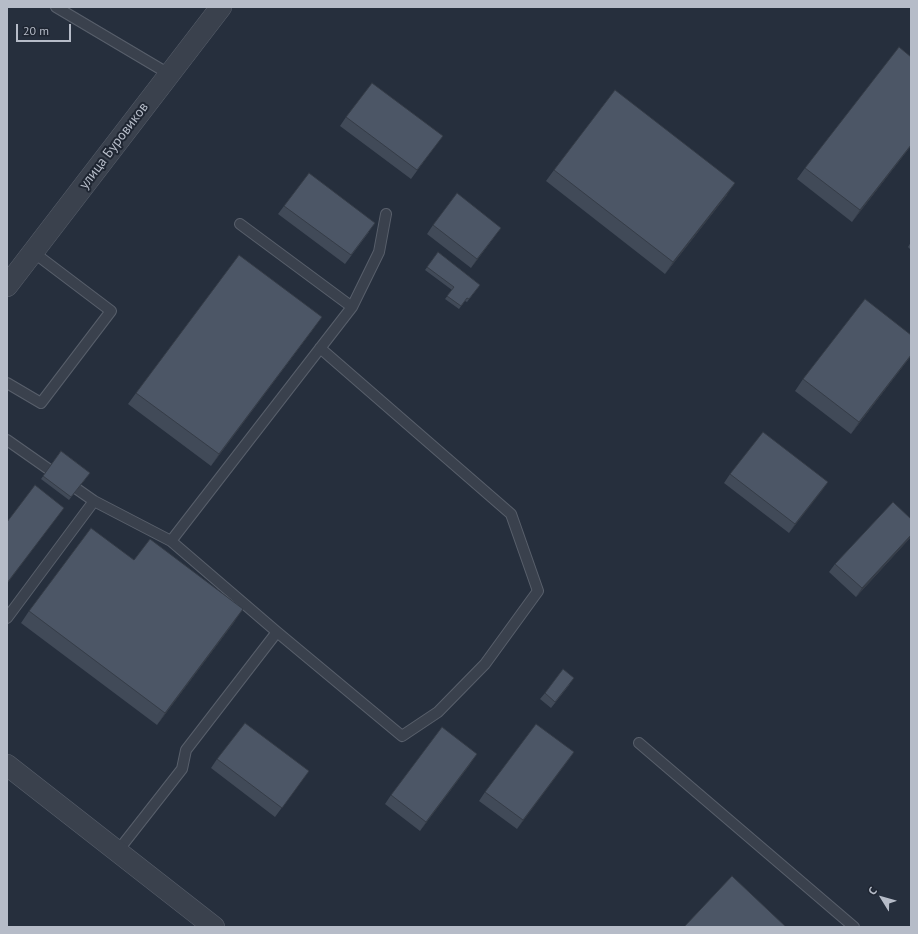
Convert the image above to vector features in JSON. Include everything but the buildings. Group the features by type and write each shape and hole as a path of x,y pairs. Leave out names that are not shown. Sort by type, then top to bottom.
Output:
{"street":[{"name":"улица Буровиков","path":"7,286 221,7"},
{"path":"7,765 214,927"}],"lane":[{"path":"56,7 169,74"},
{"path":"171,541 352,307 379,252 386,214"},
{"path":"240,224 352,307"},
{"path":"7,383 41,403 111,311 33,252"},
{"path":"7,440 94,501 171,541 276,632 402,736 438,712 485,664 538,591 511,514 320,348"},
{"path":"7,618 94,501"},
{"path":"117,852 182,769 186,750 276,632"},
{"path":"639,743 854,927"}]}
